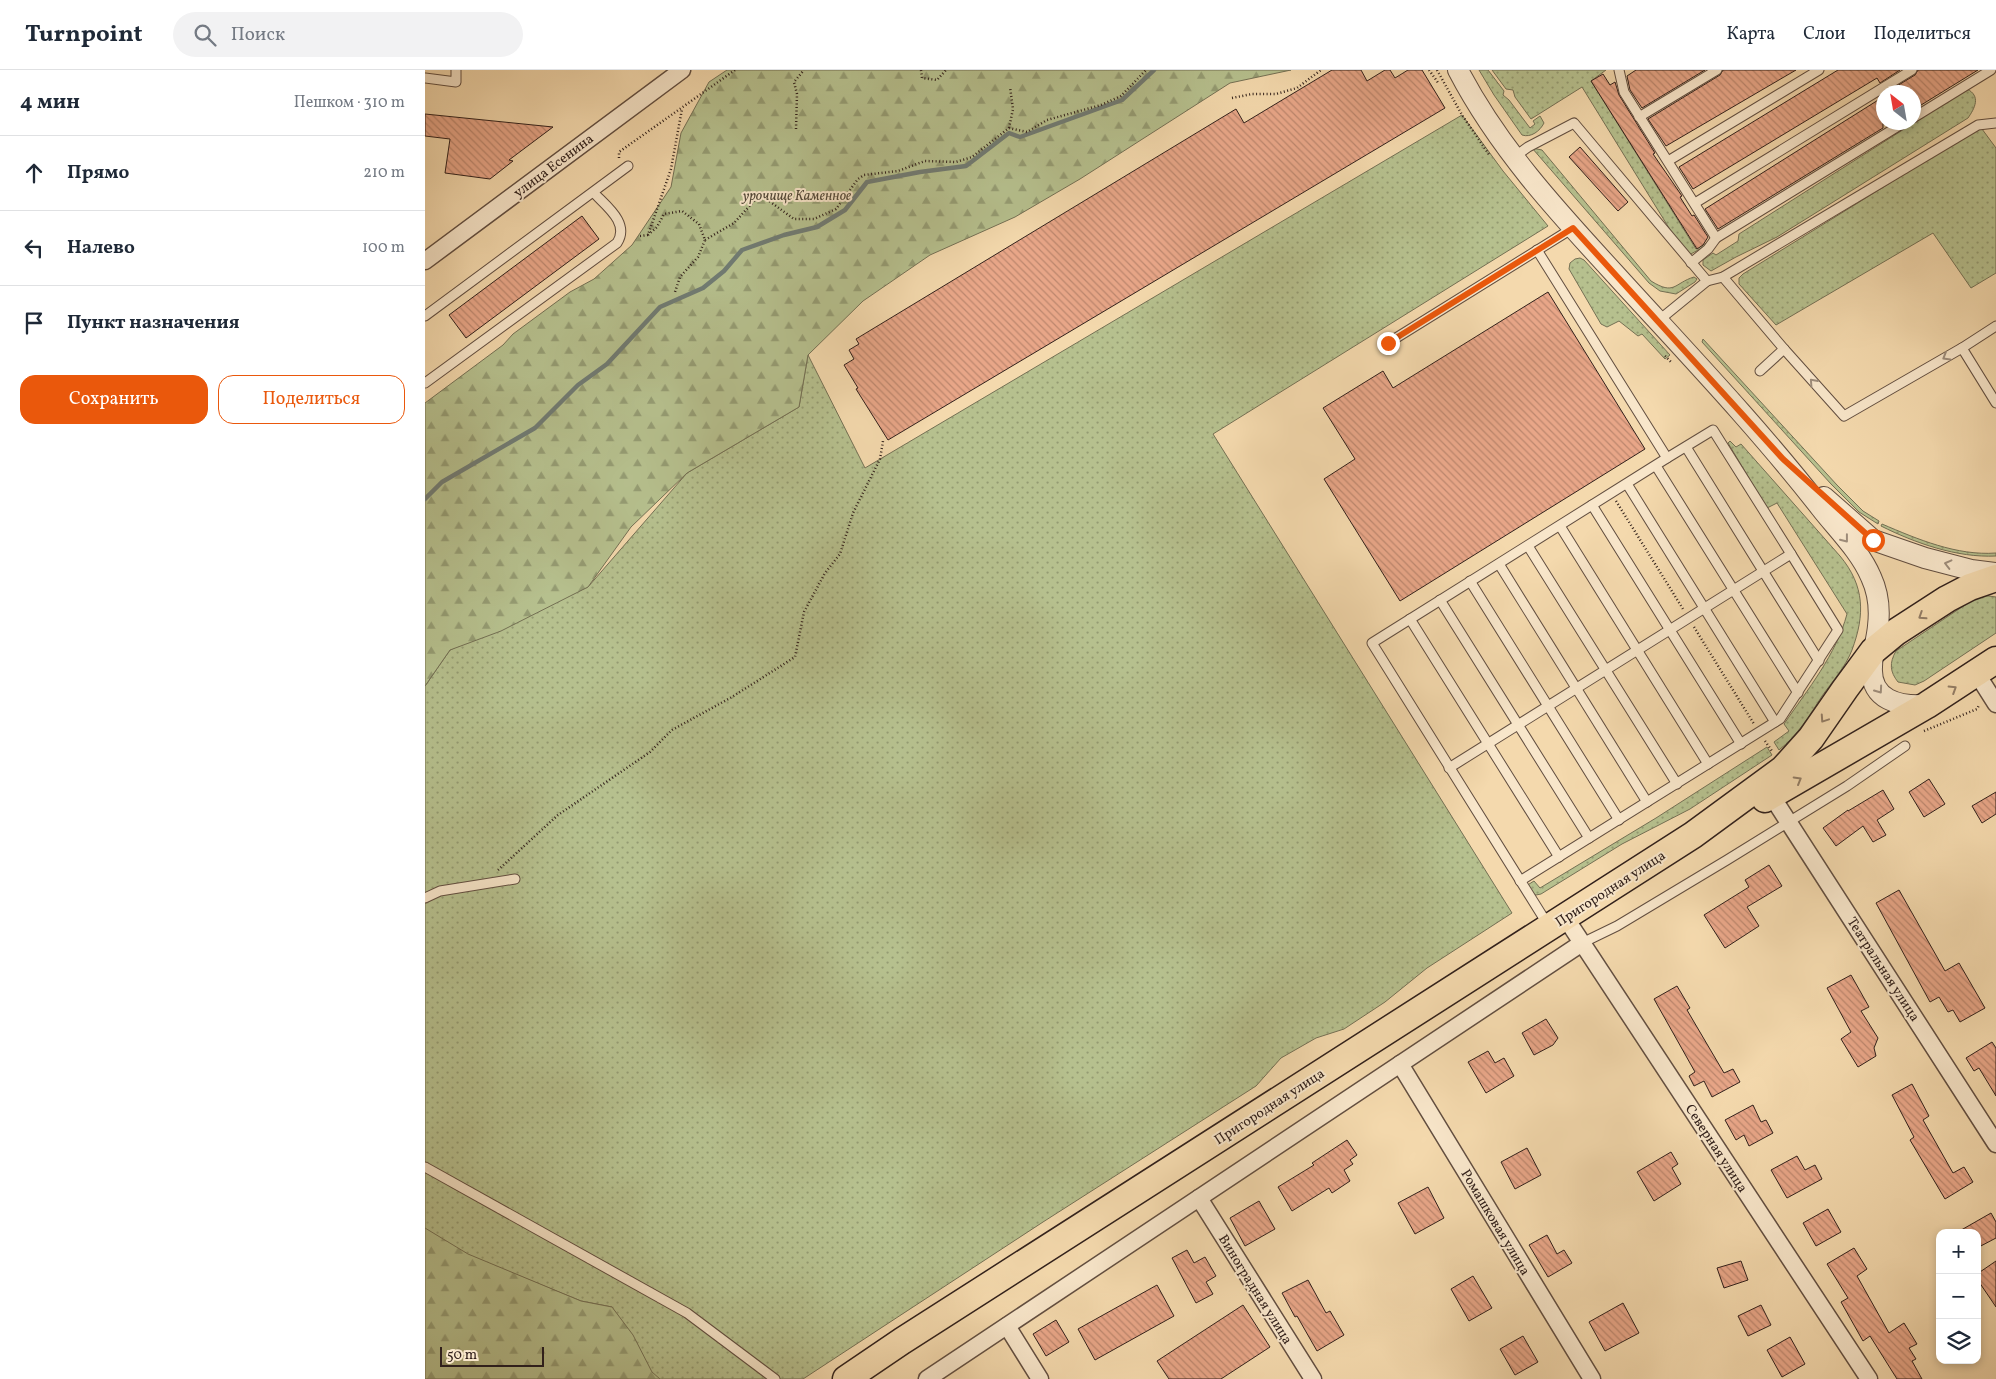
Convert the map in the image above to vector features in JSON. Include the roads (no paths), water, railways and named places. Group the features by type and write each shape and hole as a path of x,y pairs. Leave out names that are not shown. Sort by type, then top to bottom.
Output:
{"main road":[{"name":"Пригородная улица","path":"846,1379 902,1341 1693,835 1783,769 1811,738 1873,652 1896,632 1970,587 1996,578"},
{"name":"Пригородная улица","path":"1693,835 1771,795 1927,705 1989,683"}],"street":[{"name":"улица Есенина","path":"425,261 682,70"},
{"path":"1458,70 1493,130 1513,158 1573,228 1783,459 1858,556 1871,577 1879,604 1878,626 1871,668 1874,684 1881,696 1893,702 1910,706 1927,705"},
{"path":"1783,459 1873,540 1925,558 1971,570 1996,573"},
{"name":"Театральная улица","path":"1771,795 1996,1144"},
{"name":"Северная улица","path":"1557,922 1581,943 1869,1379"},
{"path":"927,1379 1581,943"},
{"name":"Ромашковая улица","path":"1400,1064 1592,1379"},
{"name":"Виноградная улица","path":"1199,1198 1313,1379"},
{"path":"1007,1326 1040,1379"}],"lane":[{"path":"425,78 455,82 456,70"},
{"path":"1639,116 1717,70"},
{"path":"1667,161 1819,70"},
{"path":"1695,203 1912,70"},
{"path":"1921,113 1991,70"},
{"path":"1622,71 1624,92 1716,238"},
{"path":"1513,158 1528,147 1574,123 1707,281"},
{"path":"1658,321 1707,281 1723,277 1978,125 1996,124"},
{"path":"1691,263 1708,249 1716,238 1892,130"},
{"path":"425,316 627,167"},
{"path":"425,382 617,243 622,230 619,222 594,193"},
{"path":"1388,343 1573,228"},
{"path":"1537,250 1667,458"},
{"path":"1723,277 1844,416 1962,348 1996,326"},
{"path":"1962,348 1996,403"},
{"path":"1760,371 1784,349"},
{"path":"1520,881 1780,719 1838,630 1713,430 1371,643 1520,881 1557,922"},
{"path":"1686,447 1819,660"},
{"path":"1656,466 1798,693"},
{"path":"1627,484 1775,722"},
{"path":"1592,505 1741,744"},
{"path":"1560,526 1708,764"},
{"path":"1528,546 1677,784"},
{"path":"1449,768 1791,554"},
{"path":"1499,564 1647,802"},
{"path":"1470,582 1619,820"},
{"path":"1440,600 1589,838"},
{"path":"1411,619 1559,857"},
{"path":"1581,943 1617,926 1847,786 1905,746"},
{"path":"425,898 440,892 515,880"},
{"path":"425,1167 687,1313 775,1379"}],"waterway":[{"path":"425,499 442,482 535,428 578,385 607,364 660,307 703,288 724,271 742,250 784,235 817,227 845,210 867,182 966,166 1009,133 1020,137 1122,100 1154,70"}],"park label":[{"name":"урочище Каменное","path":"797,195"}]}
